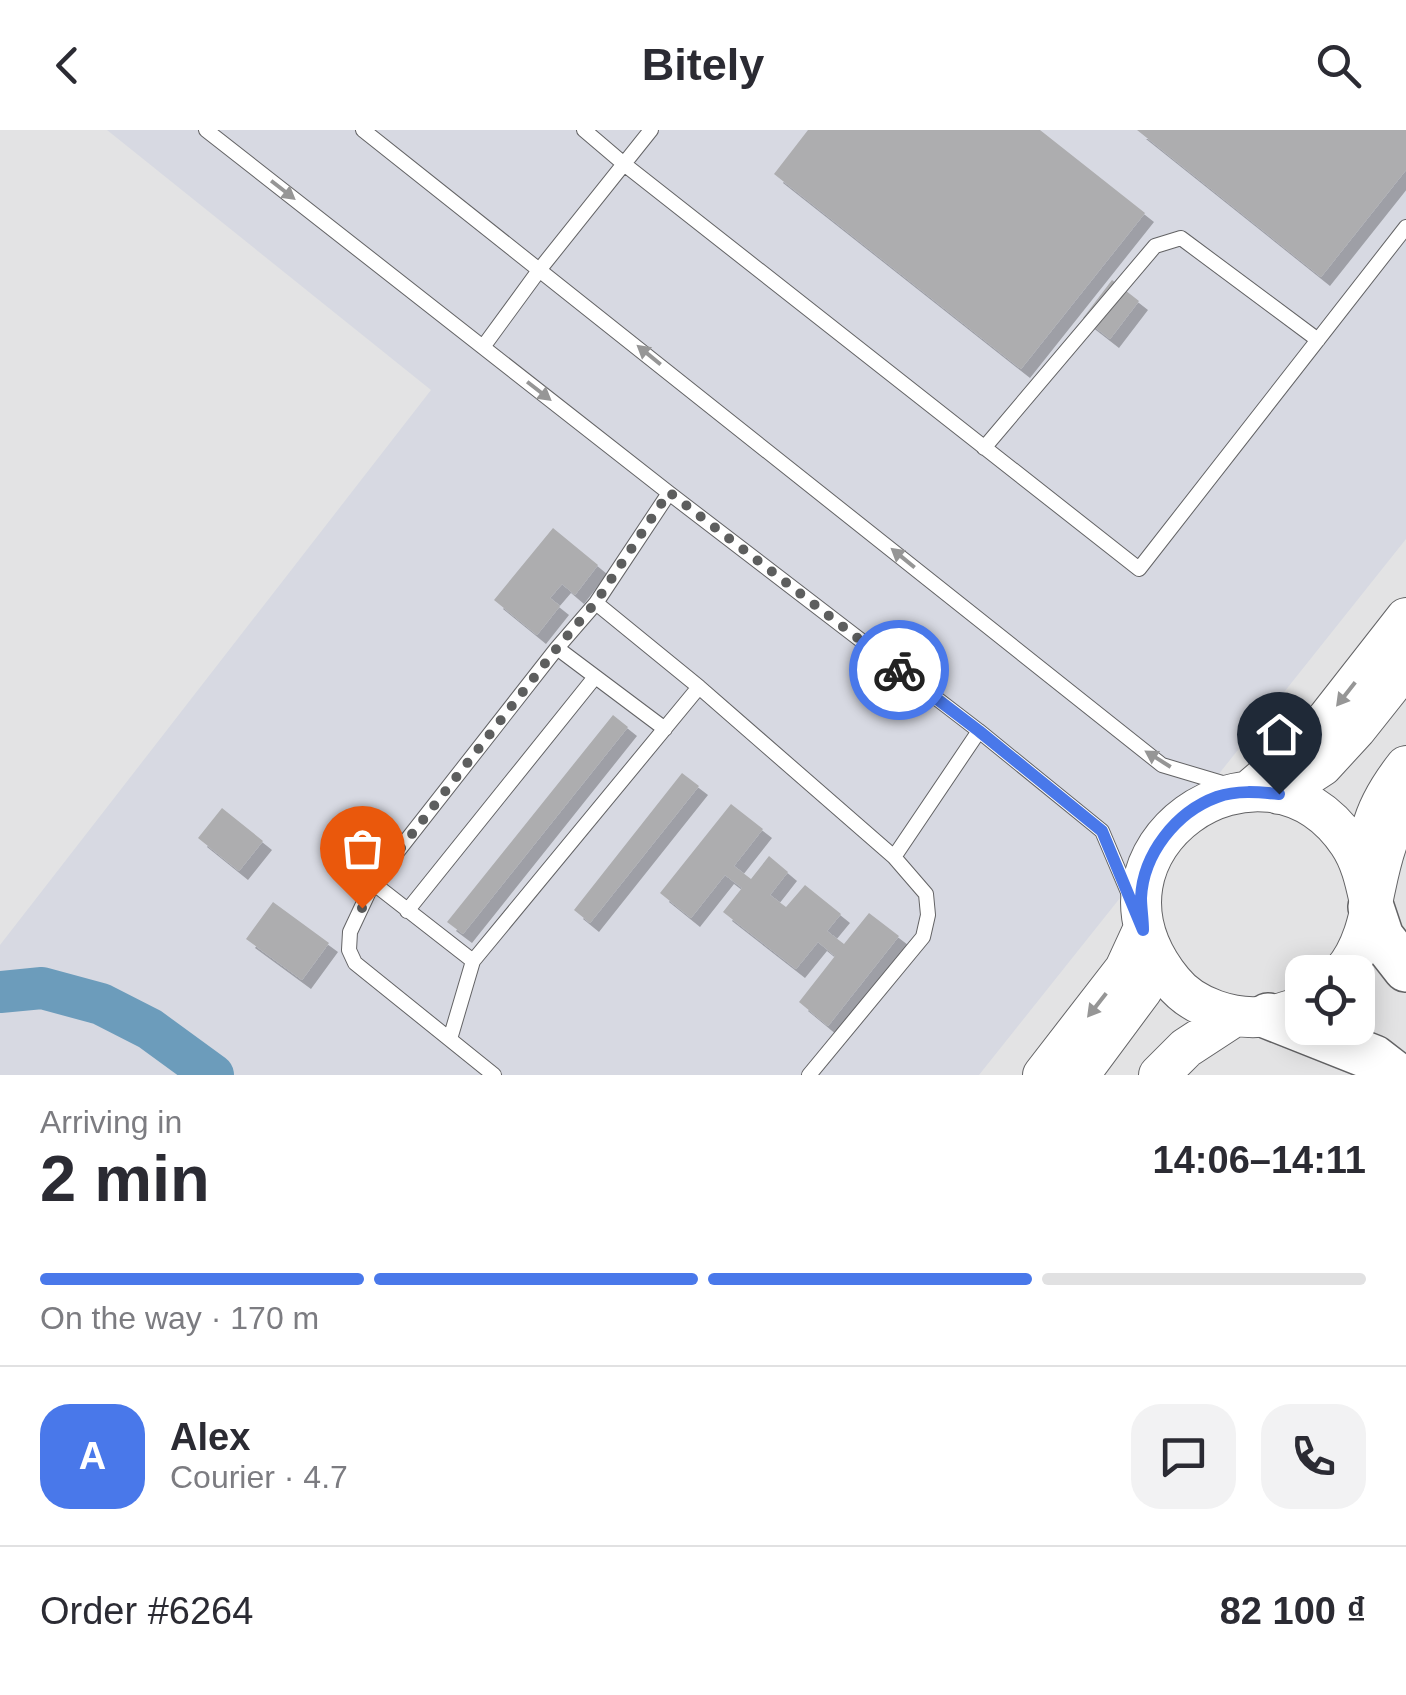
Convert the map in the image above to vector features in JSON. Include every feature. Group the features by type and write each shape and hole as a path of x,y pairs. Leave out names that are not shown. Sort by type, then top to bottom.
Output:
{"main road":[{"path":"1367,890 1381,936 1406,968"},
{"path":"1269,1013 1374,1058 1396,1075"}],"street":[{"path":"1264,792 1406,618"},
{"path":"1079,1075 1142,990 1149,945 1141,897 1148,865 1164,836 1188,813 1216,798 1264,792 1322,766 1406,666"},
{"path":"1353,955 1362,937 1375,816 1390,785 1406,766"},
{"path":"1264,792 1308,804 1332,821 1350,845 1367,890"},
{"path":"1367,890 1406,807"},
{"path":"1149,945 1176,987 1204,1006 1269,1013"},
{"path":"1043,1075 1124,969 1149,945"},
{"path":"1160,1075 1186,1048 1269,1013"},
{"path":"1197,1075 1269,1013"}],"lane":[{"path":"206,130 1102,831 1149,945"},
{"path":"363,130 1162,765 1264,792"},
{"path":"584,130 1139,569 1406,228"},
{"path":"483,347 651,130"},
{"path":"984,448 1155,246 1181,238 1318,340"},
{"path":"494,1075 355,963 349,950 350,932 373,884 596,602 669,492"},
{"path":"596,602 894,857 926,894 928,915 922,937 809,1075"},
{"path":"557,648 665,729"},
{"path":"407,912 594,677"},
{"path":"450,1040 474,961 699,687"},
{"path":"894,857 979,731"},
{"path":"373,884 474,961"}],"shaded area":[{"path":"107,130 1406,130 1406,539 979,1075 0,1075 0,945 431,390"}],"building":[{"path":"808,130 1040,130 1145,213 1021,369 774,174"},
{"path":"1137,130 1406,130 1406,170 1321,277"},
{"path":"1112,280 1139,301 1110,339 1083,318"},
{"path":"553,528 598,565 575,595 562,584 550,598 560,606 537,635 494,600"},
{"path":"613,715 628,727 463,934 447,922"},
{"path":"682,773 699,786 590,923 574,910"},
{"path":"731,804 763,829 734,866 751,879 769,856 788,872 770,895 786,907 805,885 841,914 827,931 844,944 869,913 899,936 828,1026 799,1002 835,956 818,942 796,969 723,912 742,888 725,875 691,918 660,893"},
{"path":"222,808 263,841 239,871 198,838"},
{"path":"273,902 329,943 302,980 246,939"}],"waterway":[{"path":"0,992 42,988 101,1004 150,1029 213,1075"}],"way so far":[{"path":"362,908 373,884 596,602 669,492 899,670"}],"route":[{"path":"899,670 1102,831 1143,930 1141,897 1148,865 1164,836 1188,813 1216,798 1249,791 1279,794"}]}
